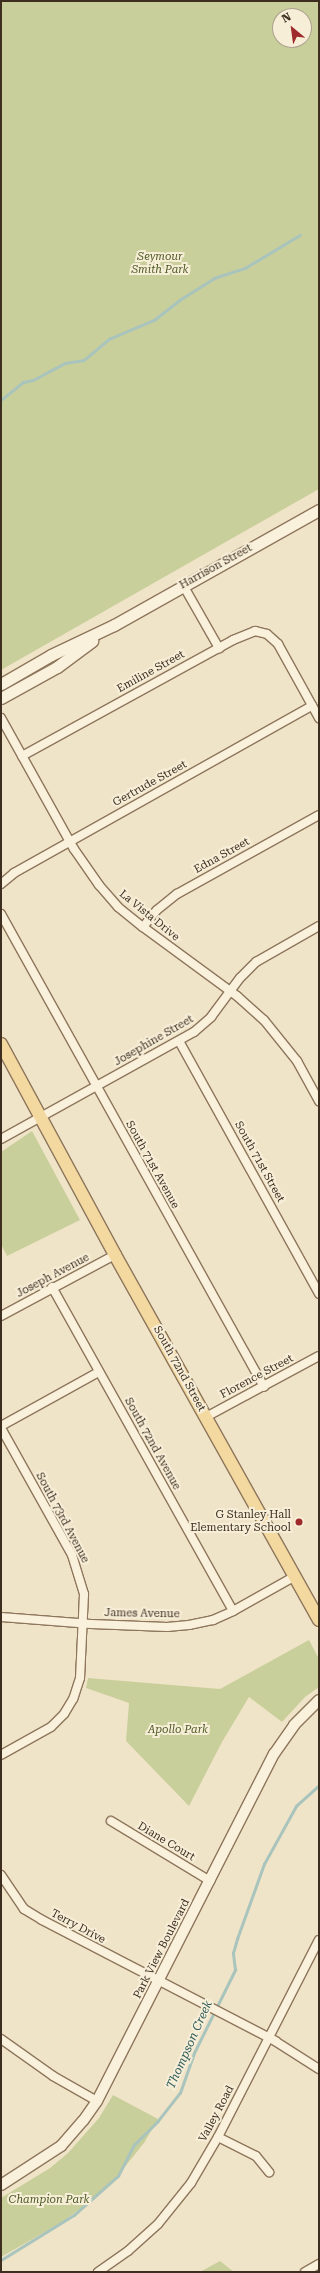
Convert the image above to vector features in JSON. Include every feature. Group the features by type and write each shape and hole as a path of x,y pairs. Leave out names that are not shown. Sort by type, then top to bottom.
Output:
{"main road":[{"name":"Harrison Street","path":"1,684 51,655 114,625 319,510"},
{"name":"Harrison Street","path":"1,698 57,667 114,625"},
{"name":"South 72nd Street","path":"1,1044 115,1255 319,1620"},
{"name":"South 72nd Street","path":"1,1060 25,1099 40,1117"}],"street":[{"path":"183,585 219,648"},
{"name":"Emiline Street","path":"22,756 243,634 261,632 276,641 319,718"},
{"name":"Gertrude Street","path":"1,884 14,873 312,706"},
{"name":"La Vista Drive","path":"1,718 70,842 98,886 118,907 143,927 231,990 264,1020 281,1039 296,1061 319,1101"},
{"name":"Edna Street","path":"143,927 157,910 177,894 319,815"},
{"name":"South 71st Avenue","path":"1,914 264,1386"},
{"name":"Josephine Street","path":"1,1139 179,1041 206,1022 231,990 256,962 319,926"},
{"name":"South 71st Street","path":"179,1041 319,1294"},
{"name":"Joseph Avenue","path":"1,1316 52,1287 115,1255"},
{"name":"South 72nd Avenue","path":"52,1287 233,1611"},
{"name":"Florence Street","path":"206,1417 319,1356"},
{"path":"1,1427 99,1372"},
{"name":"South 73rd Avenue","path":"1,1427 72,1555 84,1594 84,1624 79,1683 71,1704 51,1727 1,1755"},
{"name":"James Avenue","path":"1,1617 84,1624 167,1627 189,1625 213,1620 233,1611 295,1576"},
{"name":"Park View Boulevard","path":"1,2186 61,2146 83,2121 97,2101 274,1754 294,1725 319,1700"},
{"name":"Diane Court","path":"111,1821 210,1881"},
{"name":"Terry Drive","path":"1,1875 24,1909 159,1982"},
{"name":"Valley Road","path":"98,2272 139,2242 168,2212 191,2184 218,2136 319,1940"},
{"path":"159,1982 269,2037 319,2070"},
{"path":"1,2039 53,2076 97,2101"},
{"path":"218,2136 256,2156 269,2172"},
{"path":"305,2272 319,2264"}],"green space":[{"name":"Seymour Smith Park","path":"1,1 319,1 319,489 1,670"},
{"path":"32,1131 80,1220 7,1256 1,1244 1,1152"},
{"name":"Apollo Park","path":"309,1640 319,1659 319,1687 305,1697 282,1722 249,1697 222,1742 189,1806 126,1741 129,1703 86,1688 88,1678 220,1689"},
{"name":"Champion Park","path":"113,2095 158,2119 144,2143 115,2179 94,2199 59,2224 1,2257 1,2198 50,2168 68,2153 99,2118"},
{"path":"220,2261 234,2272 200,2272"}],"waterway":[{"path":"1,400 23,382 33,380 65,363 84,360 109,339 154,320 181,299 214,278 245,268 300,235"},
{"name":"Thompson Creek","path":"1,2260 74,2215 118,2176 134,2145 157,2122 180,2093 194,2053 235,1970 233,1953 264,1864 296,1806 319,1785"}],"place":[{"name":"G Stanley Hall Elementary School","path":"299,1522"}]}
